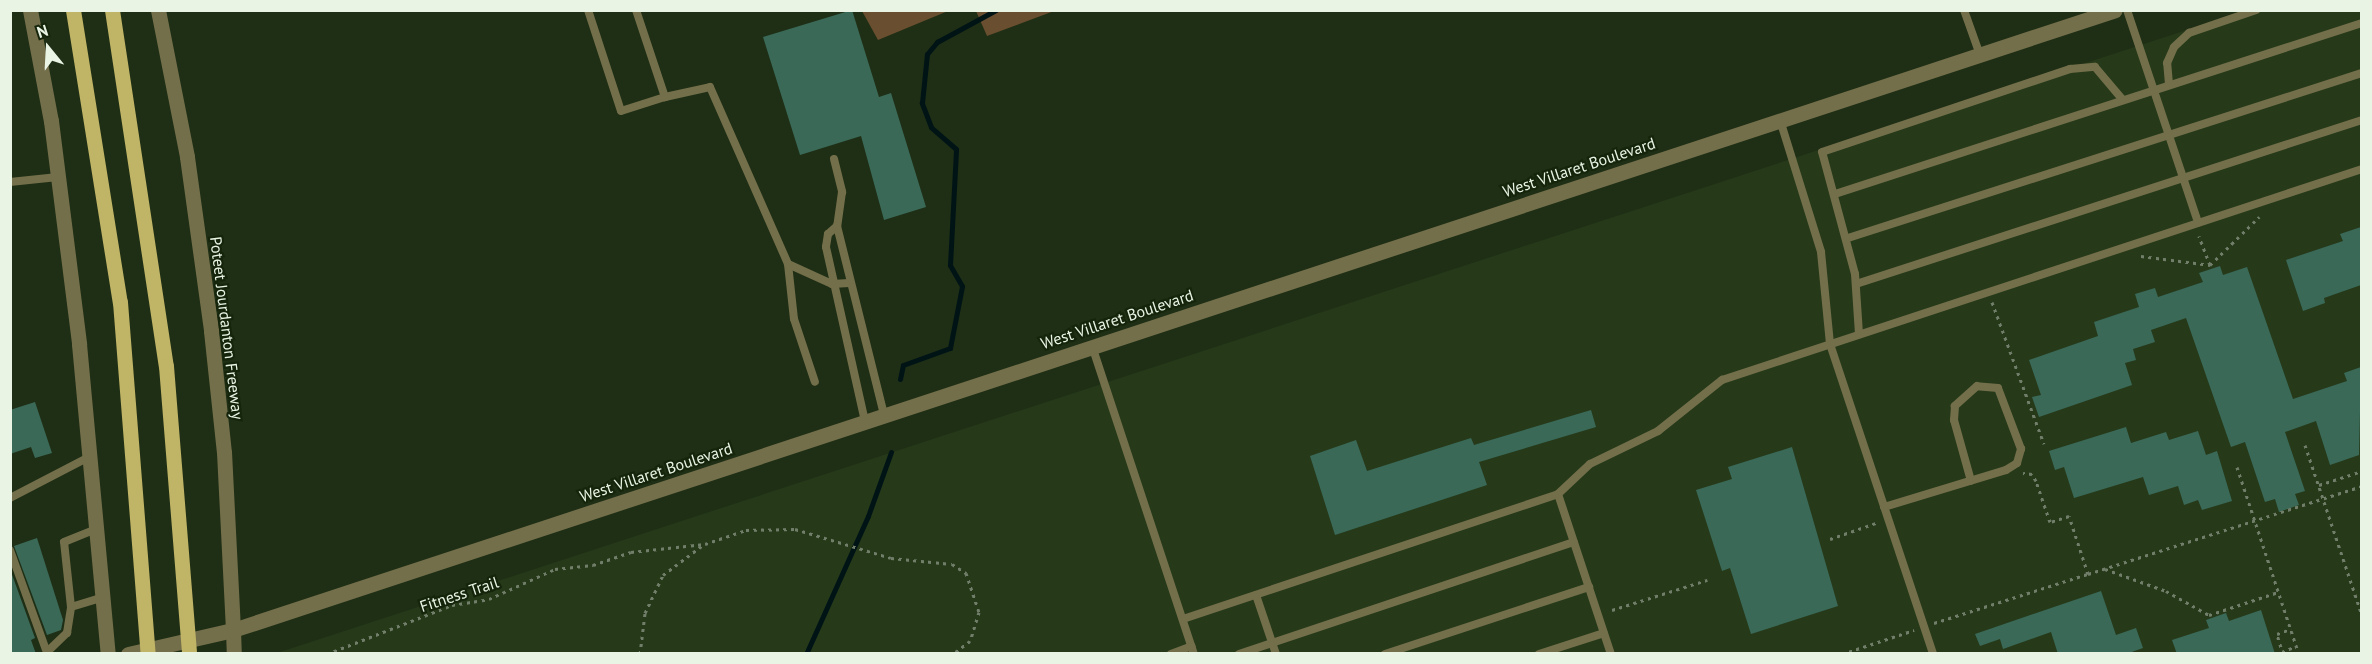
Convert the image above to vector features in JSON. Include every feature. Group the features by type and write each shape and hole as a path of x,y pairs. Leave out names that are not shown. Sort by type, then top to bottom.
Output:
{"main road":[{"path":"73,10 120,302 148,651"},
{"path":"112,10 165,355 189,647"}],"street":[{"path":"30,10 58,177 90,457 108,654"},
{"name":"Poteet Jourdanton Freeway","path":"158,10 187,157 211,331 224,452 234,654"},
{"name":"West Villaret Boulevard","path":"128,654 189,647 233,630 2115,10"}],"lane":[{"path":"588,10 621,111 665,96 710,87 788,264 794,319 815,382"},
{"path":"636,10 665,96"},
{"path":"1964,10 1980,55"},
{"path":"2127,10 2198,222"},
{"path":"2169,84 2167,63 2174,47 2189,33 2256,10"},
{"path":"1835,194 2361,23"},
{"path":"1859,334 1856,284 1848,237 1822,152 2070,69 2095,67 2123,100"},
{"path":"1848,237 2361,73"},
{"path":"1780,120 1821,252 1830,344 1933,654"},
{"path":"1856,284 2361,120"},
{"path":"834,159 842,192 837,226 849,282 884,415"},
{"path":"1183,619 1558,494 1590,465 1658,431 1722,380 2361,169"},
{"path":"10,182 58,177"},
{"path":"837,226 828,234 826,247 832,284 865,422"},
{"path":"788,264 832,284 849,282"},
{"path":"1092,346 1193,650 1170,654"},
{"path":"1884,507 1971,481 2006,470 2016,463 2021,449 1998,388 1977,386 1955,406 1954,420 1971,481"},
{"path":"10,498 90,457"},
{"path":"1558,494 1611,654"},
{"path":"10,550 46,652 67,633 71,607 64,542 96,529"},
{"path":"1239,654 1574,542"},
{"path":"1385,654 1589,587"},
{"path":"1256,595 1276,654"},
{"path":"71,607 103,597"},
{"path":"1539,654 1604,633"}],"path":[{"path":"2210,265 2259,217"},
{"path":"2199,236 2210,265"},
{"path":"2141,256 2210,265"},
{"path":"1989,291 2044,444"},
{"path":"2305,445 2361,615"},
{"path":"2237,467 2299,654"},
{"path":"2319,485 2361,471"},
{"path":"2012,476 2032,474 2050,522 2069,516 2088,574"},
{"path":"1842,654 2361,486"},
{"path":"1830,539 1876,523"},
{"name":"Fitness Trail","path":"327,654 452,605 489,598 555,568 593,565 632,552 705,544 746,530 795,529 891,558 952,564 966,573 979,612 970,641 952,654"},
{"name":"Fitness Trail","path":"640,654 645,613 663,574 705,544"},
{"path":"2104,568 2166,591 2209,615 2278,592"},
{"path":"1612,610 1707,580"},
{"path":"2291,629 2277,634 2283,653 2296,646"}],"shaded area":[{"path":"862,11 948,11 878,40"},
{"path":"976,11 1054,11 987,36"},
{"path":"2245,11 2361,11 2361,653 274,654"}],"building":[{"path":"852,10 879,97 891,93 926,207 884,220 861,136 800,155 763,37"},
{"path":"2361,227 2361,285 2324,298 2325,303 2303,311 2286,260 2343,241 2340,234"},
{"path":"2220,266 2223,275 2247,267 2293,399 2347,381 2344,373 2361,367 2359,455 2330,465 2316,421 2285,432 2305,491 2295,494 2299,505 2279,512 2275,499 2265,502 2245,442 2231,447 2186,318 2151,330 2155,342 2133,349 2136,360 2125,363 2132,385 2039,417 2032,397 2041,395 2029,360 2098,336 2094,322 2139,307 2135,294 2155,288 2158,297 2203,282 2199,273"},
{"path":"35,402 52,453 35,458 31,447 10,454 10,410"},
{"path":"1591,410 1596,427 1479,462 1487,485 1335,535 1310,456 1356,440 1367,471 1471,438 1474,445"},
{"path":"2126,427 2131,443 2166,432 2169,440 2198,431 2206,455 2217,451 2232,501 2202,510 2198,500 2184,505 2178,486 2149,495 2143,477 2074,498 2064,467 2055,470 2049,451"},
{"path":"1792,447 1838,606 1751,634 1730,568 1722,571 1696,490 1732,479 1728,467"},
{"path":"37,538 63,620 61,630 47,635 14,546"},
{"path":"10,569 35,638 31,640 36,654 10,654"},
{"path":"2101,591 2116,635 2136,628 2143,648 2126,654 2058,654 2051,632 2003,649 2000,639 1980,646 1975,634"},
{"path":"2261,610 2275,654 2177,654 2172,640 2209,628 2206,620 2226,613 2229,621"}],"waterway":[{"path":"900,379 903,365 950,348 962,286 950,265 956,149 931,127 922,103 927,54 937,42 996,10"},
{"path":"806,654 868,516 891,452"}]}
